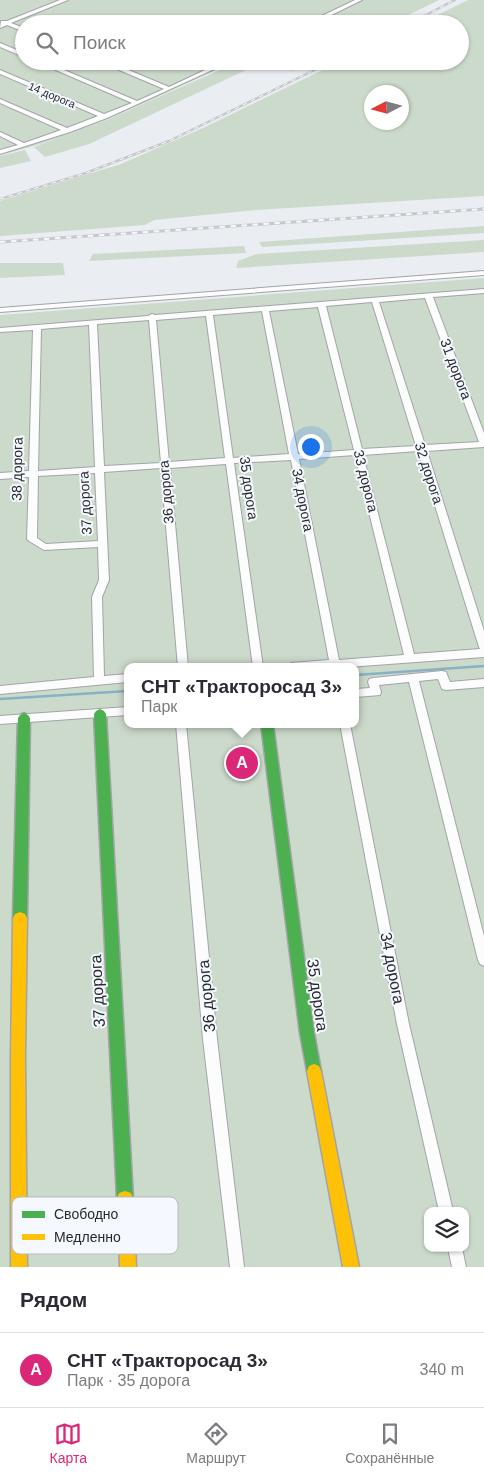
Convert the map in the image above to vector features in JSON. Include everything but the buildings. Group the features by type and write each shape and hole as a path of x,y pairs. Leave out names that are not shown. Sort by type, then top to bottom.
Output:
{"street":[{"path":"27,15 65,0"},
{"path":"327,15 359,0"},
{"path":"0,26 15,19"},
{"path":"0,20 15,26"},
{"path":"0,45 15,51"},
{"path":"59,70 137,103"},
{"path":"123,70 169,89"},
{"path":"0,152 105,118 210,70"},
{"name":"14 дорога","path":"0,72 105,118"},
{"path":"0,101 68,131"},
{"path":"0,134 24,145"},
{"path":"0,310 484,273"},
{"path":"0,330 152,316 482,291 484,302"},
{"name":"31 дорога","path":"428,295 484,444"},
{"name":"32 дорога","path":"375,300 484,646"},
{"name":"33 дорога","path":"321,304 410,658"},
{"name":"34 дорога","path":"265,308 335,663"},
{"name":"35 дорога","path":"209,312 257,663"},
{"name":"36 дорога","path":"152,316 183,663"},
{"name":"37 дорога","path":"93,322 104,580 97,596 100,681"},
{"name":"38 дорога","path":"37,327 32,474 32,539 44,547 102,544"},
{"path":"0,476 484,444"},
{"path":"348,663 484,653"},
{"path":"359,693 376,692 374,682 442,675 446,686 484,683"},
{"path":"0,690 124,678"},
{"path":"413,678 484,960"},
{"path":"0,720 124,711"},
{"name":"37 дорога","path":"100,714 124,1197"},
{"path":"19,1197 18,1056 24,718"},
{"name":"36 дорога","path":"181,728 210,1039 237,1267"},
{"name":"35 дорога","path":"268,728 306,1033 351,1267"},
{"name":"34 дорога","path":"346,728 403,1024 445,1207"},
{"path":"456,1252 459,1267"},
{"path":"19,1254 19,1267"},
{"name":"37 дорога","path":"127,1254 128,1267"}],"green space":[{"path":"0,0 439,0 408,15 15,15 15,70 216,70 90,126 31,147 0,155"},
{"path":"468,0 484,0 484,196 256,210 154,220 145,225 0,236 0,201 121,164 203,128 322,70 469,70 469,15 437,15"},
{"path":"220,70 246,70 89,144 45,157 34,147 109,119"},
{"path":"25,150 31,161 0,168 0,156"},
{"path":"484,226 484,233 262,247 259,242"},
{"path":"484,240 484,252 236,268 238,261 257,254"},
{"path":"244,246 246,253 89,261 93,254"},
{"path":"0,263 63,263 65,275 0,278"},
{"path":"484,278 484,1267 0,1267 0,315"}],"waterway":[{"path":"359,675 484,666"},
{"path":"0,699 124,691"}],"railway":[{"path":"426,15 455,0"},
{"path":"0,199 86,173 169,141 315,70"},
{"path":"0,242 484,209"}],"traffic: fast":[{"path":"100,714 125,1197"},
{"path":"20,918 24,718"},
{"path":"268,728 307,1033 314,1071"}],"traffic: slow":[{"path":"19,1197 20,918"},
{"path":"314,1071 351,1267"},
{"path":"19,1254 19,1267"},
{"path":"127,1254 128,1267"}],"place":[{"name":"СНТ «Тракторосад 3»","path":"242,763"}]}
